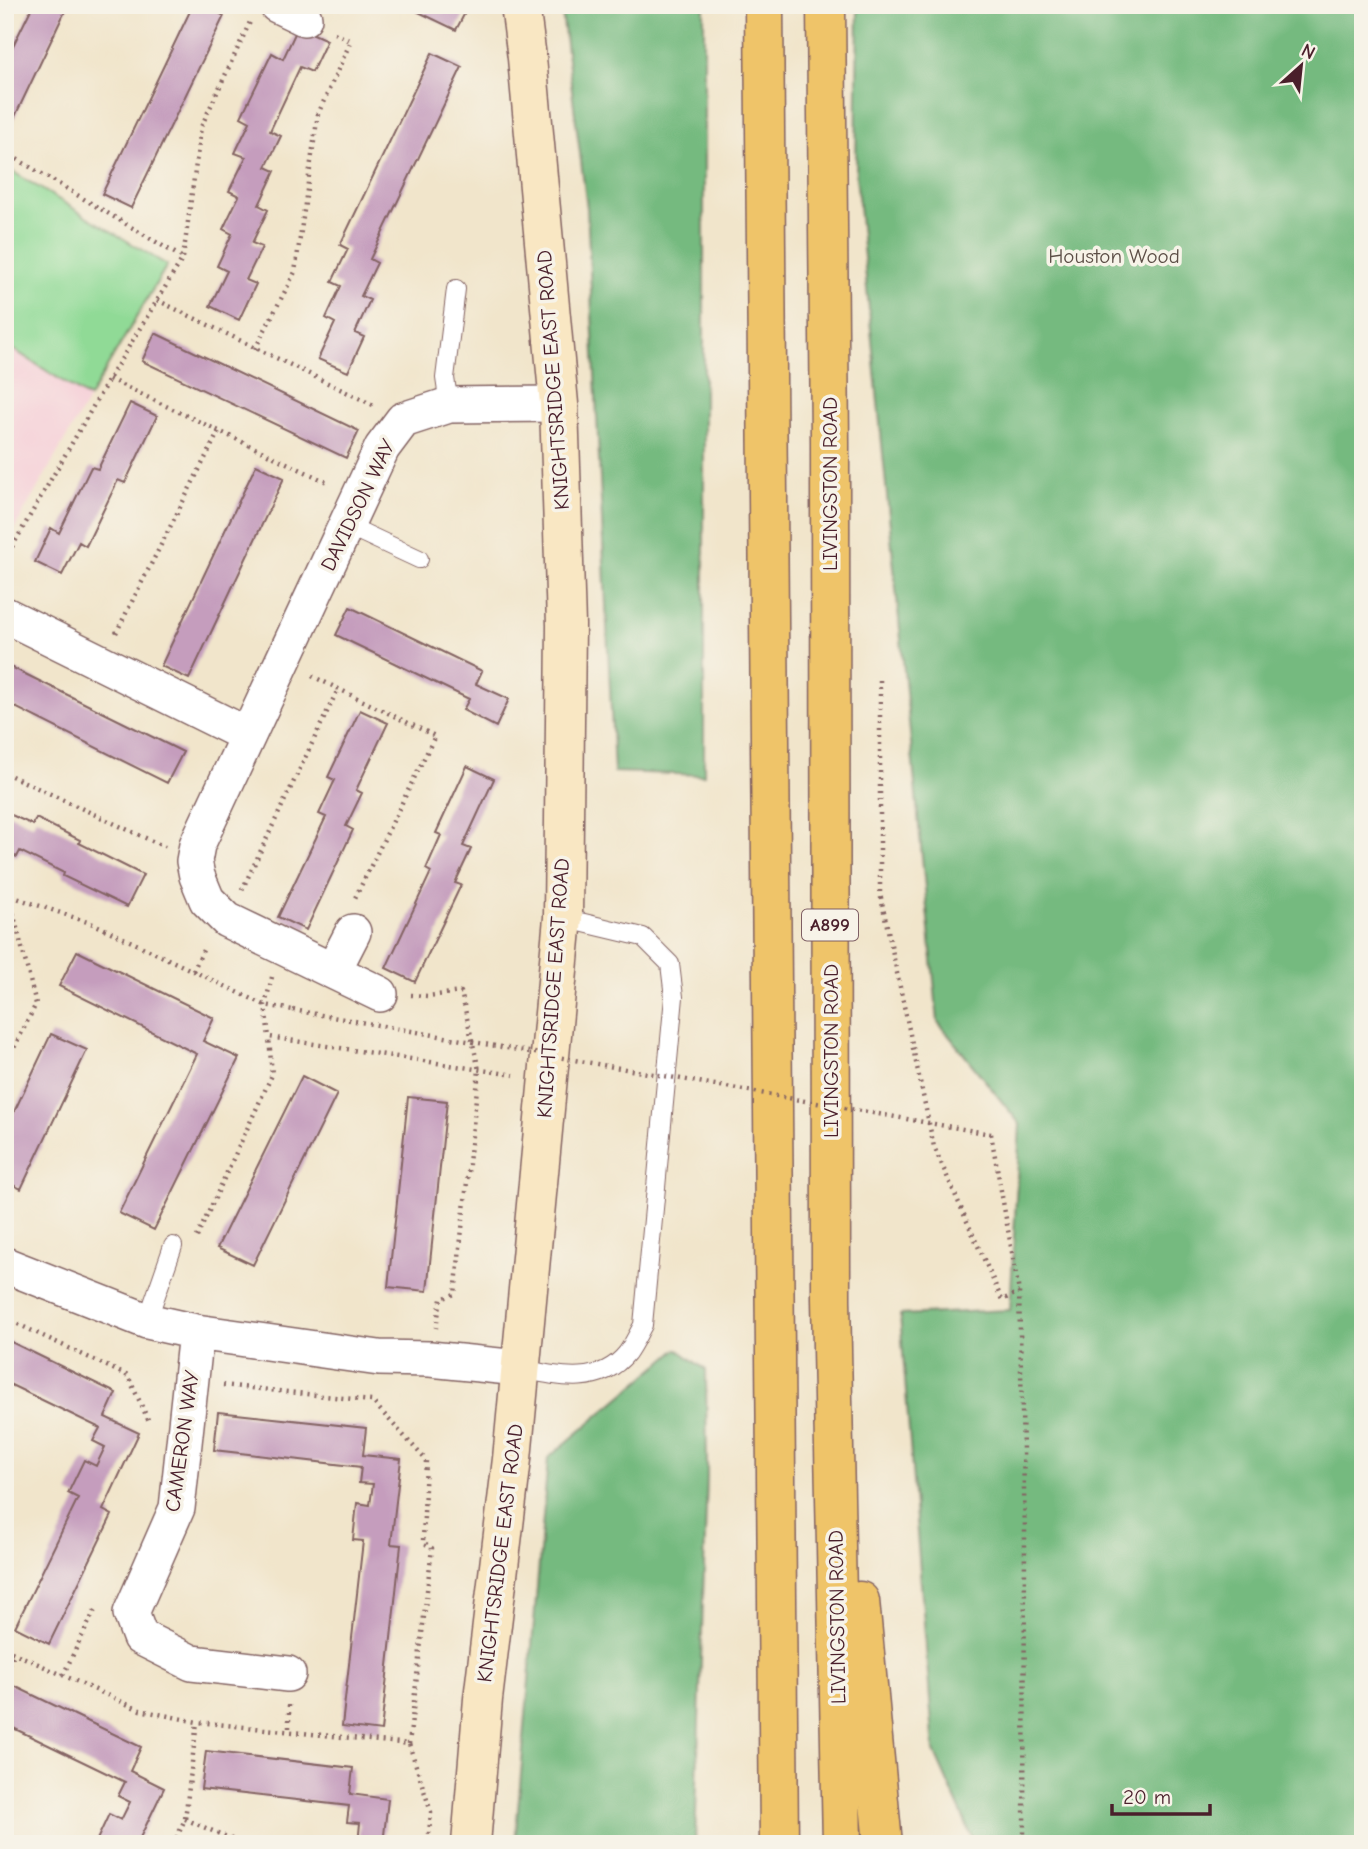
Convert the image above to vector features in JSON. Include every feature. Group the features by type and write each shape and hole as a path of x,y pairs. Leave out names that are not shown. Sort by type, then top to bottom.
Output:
{"main road":[{"name":"A899","path":"764,5 779,1844"},
{"name":"LIVINGSTON ROAD","path":"826,5 830,428 831,1299 842,1844"},
{"path":"831,1299 883,1844"}],"street":[{"name":"KNIGHTSRIDGE EAST ROAD","path":"471,1844 483,1699 512,1459 539,1051 563,918 566,625 559,404 520,5"},
{"name":"DAVIDSON WAY","path":"194,861 197,845 247,735 382,448 403,420 449,405 559,404"},
{"path":"5,615 247,735"},
{"path":"194,861 207,900 228,920 380,994"},
{"path":"333,971 353,932"},
{"path":"5,1265 147,1321 196,1332 379,1358 430,1359 519,1368"},
{"name":"CAMERON WAY","path":"196,1332 177,1508 131,1613 140,1637 192,1663 288,1674"}],"lane":[{"path":"449,405 445,377 456,289"},
{"path":"353,511 419,559"},
{"path":"519,1368 572,1378 603,1372 626,1354 643,1325 674,997 670,964 643,937 563,918"},
{"path":"147,1321 173,1246"}],"path":[{"path":"5,559 109,379 183,258 201,127 278,13 351,41 318,114 295,272 255,349"},
{"path":"5,152 183,258"},
{"path":"157,300 403,420"},
{"path":"109,379 219,431 353,511"},
{"path":"102,663 219,431"},
{"path":"283,662 435,736 343,921 353,932"},
{"path":"880,680 880,893 934,1147 1002,1300 1019,1292"},
{"path":"192,971 210,934 228,920 338,689"},
{"path":"5,773 194,861"},
{"path":"7,895 96,925 265,1005 991,1135 1019,1292 1025,1530 1024,1844"},
{"path":"5,1066 36,1004 7,895"},
{"path":"173,1246 193,1245 272,1074 265,1005 280,945"},
{"path":"380,994 428,996 461,992 479,1070 455,1294 441,1299 430,1359"},
{"path":"269,1037 525,1077"},
{"path":"5,1318 128,1376 155,1433"},
{"path":"191,1381 372,1401 426,1460 423,1542 432,1548 409,1744 431,1812 428,1844"},
{"path":"63,1675 99,1601"},
{"path":"5,1648 141,1710 197,1722 409,1744"},
{"path":"5,1670 15,1653"},
{"path":"174,1844 185,1819 197,1722"},
{"path":"185,1819 243,1844"}],"shaded area":[{"path":"5,344 89,398 5,545"}],"green space":[{"path":"561,5 704,5 704,775 614,772 587,208"},
{"name":"Houston Wood","path":"858,5 1363,5 1363,1844 975,1844 934,1751 900,1315 1010,1310 1020,1124 938,1022 856,175"},
{"path":"5,167 167,265 89,398 5,344"},
{"path":"677,1349 706,1370 707,1476 695,1844 515,1844 548,1458"}],"building":[{"path":"33,5 68,5 8,131 5,130 5,62"},
{"path":"193,5 220,5 217,12 224,16 131,208 102,194"},
{"path":"404,5 465,5 468,7 456,30"},
{"path":"298,27 327,40 312,72 300,67 270,131 281,136 266,167 275,171 259,205 268,210 252,243 262,247 246,280 256,284 239,320 210,306 227,271 217,266 232,234 223,229 239,196 229,191 246,157 235,153 250,122 241,117 272,53 283,59"},
{"path":"432,53 462,67 370,259 377,263 361,296 370,300 355,333 364,337 348,372 318,359 335,323 326,318 341,286 332,282 348,249 340,245"},
{"path":"155,333 359,431 346,458 142,361"},
{"path":"130,403 157,416 125,483 118,480 86,546 79,542 62,575 35,562 51,528 59,533 91,467 98,469"},
{"path":"256,465 284,478 189,679 161,666"},
{"path":"350,607 482,671 476,684 509,699 496,727 463,710 469,699 336,635"},
{"path":"5,664 183,752 167,783 5,702"},
{"path":"360,710 388,723 356,790 362,793 346,826 353,830 306,930 278,917 326,817 319,814 335,780 328,777"},
{"path":"467,766 494,779 463,846 471,849 455,883 461,885 415,982 386,968 431,872 426,869 441,835 436,833"},
{"path":"5,812 33,825 36,818 143,875 127,907 63,876 64,873 20,851 17,857 5,852"},
{"path":"77,951 214,1018 203,1041 239,1058 154,1230 119,1213 197,1054 59,986"},
{"path":"51,1034 87,1050 21,1189 5,1181 5,1131"},
{"path":"302,1076 337,1094 253,1265 217,1248"},
{"path":"408,1097 447,1101 427,1291 388,1287"},
{"path":"5,1339 116,1393 105,1417 139,1433 103,1510 112,1515 49,1644 15,1627 78,1498 68,1493 84,1460 96,1466 105,1447 93,1441 100,1428 5,1382"},
{"path":"218,1412 366,1428 363,1455 401,1459 391,1544 401,1545 381,1731 342,1726 363,1541 353,1540 357,1503 370,1505 373,1484 359,1483 361,1467 214,1450"},
{"path":"8,1683 141,1747 130,1771 164,1788 137,1844 95,1844 109,1814 121,1820 130,1802 118,1796 125,1782 5,1724 5,1687"},
{"path":"206,1751 353,1768 350,1794 388,1799 383,1844 358,1844 360,1823 347,1822 349,1806 201,1789"}]}
